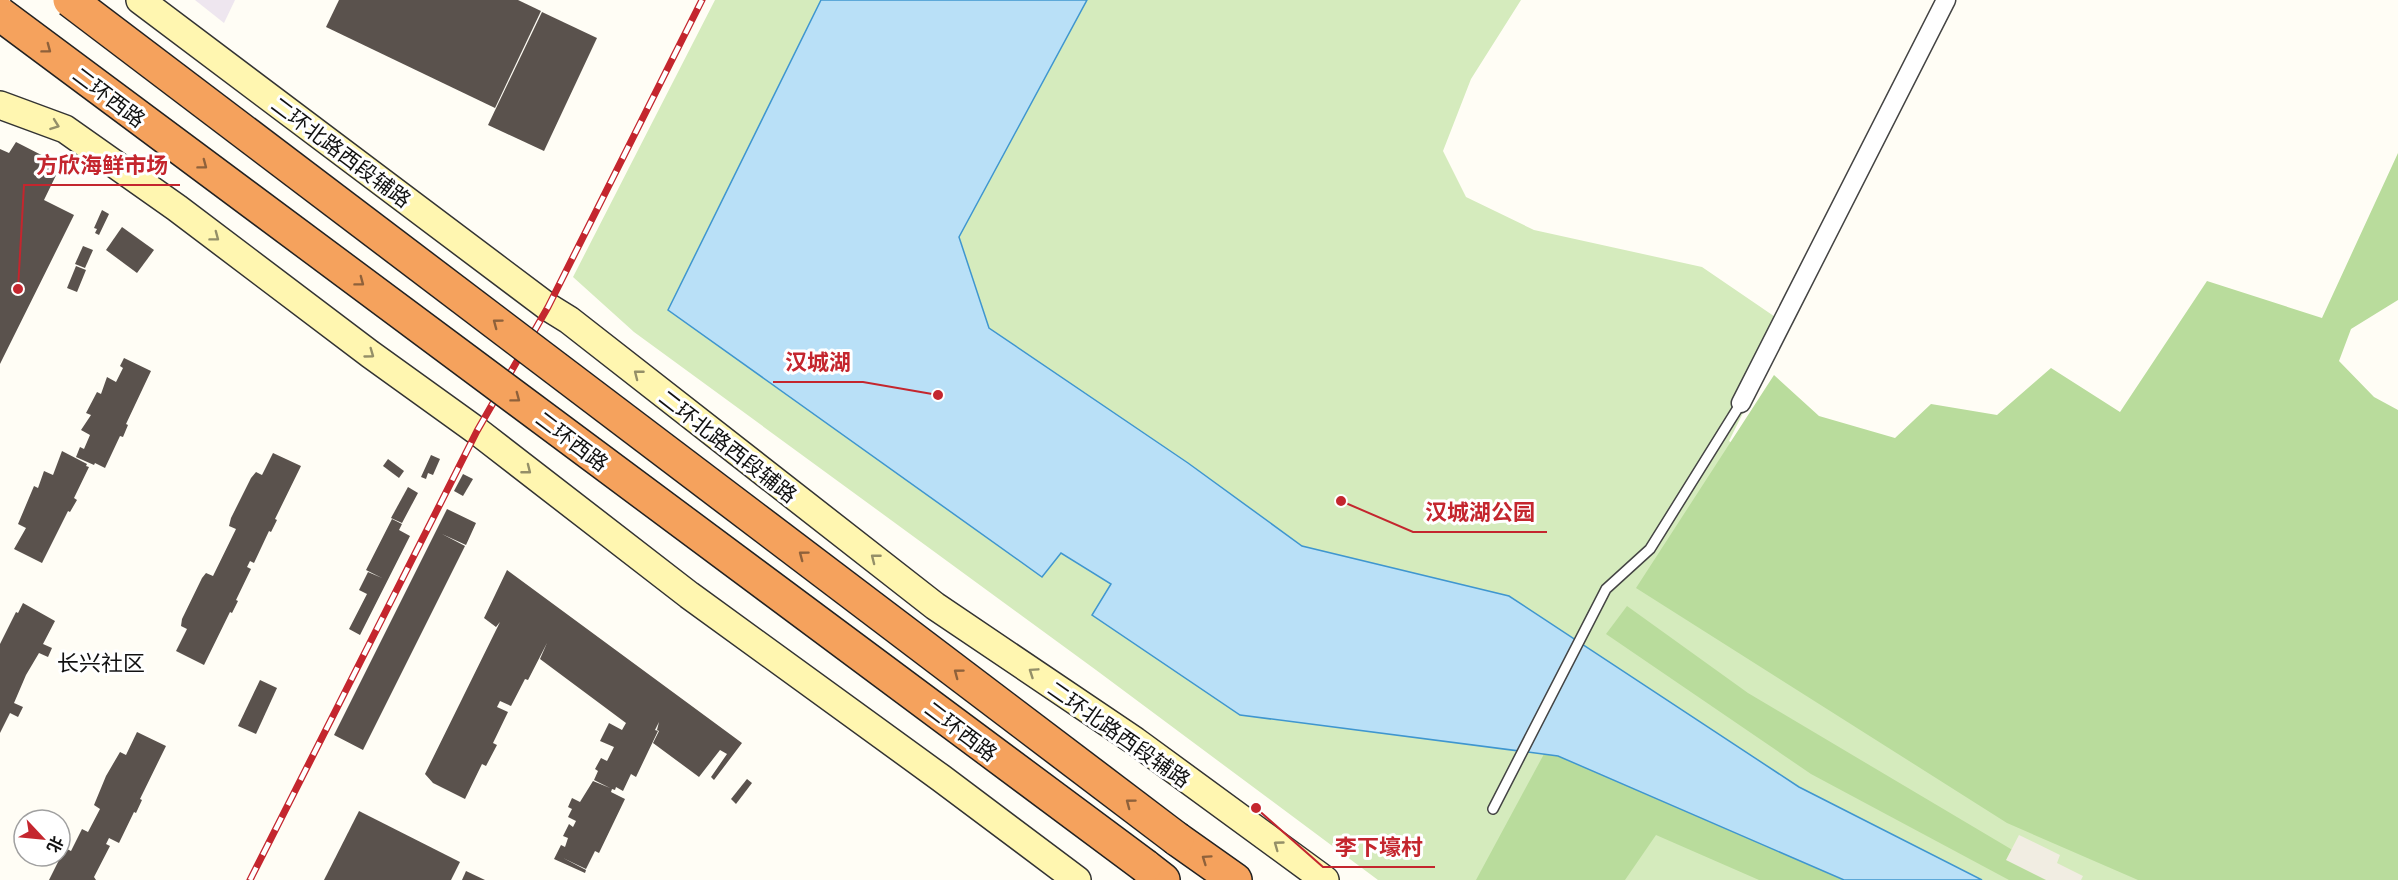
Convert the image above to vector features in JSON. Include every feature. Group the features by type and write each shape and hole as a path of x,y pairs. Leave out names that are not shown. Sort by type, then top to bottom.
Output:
{"highway":[{"name":"二环西路","path":"70,0 1177,839 1235,880"},
{"name":"二环西路","path":"0,14 1154,873"}],"main road":[{"name":"二环北路西段辅路","path":"140,0 548,307 569,320 936,606 1135,741 1325,880"},
{"path":"0,105 65,129 177,208 370,354 477,431 689,595 1077,880"}],"street":[{"path":"1741,403 1946,0"}],"lane":[{"path":"1493,809 1606,589 1650,549 1741,403"}],"shaded area":[{"path":"195,0 235,0 224,23"},
{"path":"2019,835 2060,855 2057,863 2083,876 2081,880 2046,880 2006,860"}],"green space":[{"path":"715,0 1521,0 1471,79 1443,151 1466,197 1534,230 1702,267 1787,325 1729,441 2242,783 2398,880 1378,880 1096,670 634,332 573,277"},
{"path":"2398,153 2398,300 2351,329 2339,361 2374,397 2398,410 2398,880 2138,880 2007,823 1636,588 1774,375 1819,416 1895,438 1931,404 1997,415 2051,368 2120,412 2207,281 2322,318"},
{"path":"1627,606 1748,693 2063,880 2009,880 1811,774 1606,634"},
{"path":"1544,754 1682,774 1876,880 1759,880 1656,835 1625,880 1476,880"}],"water":[{"path":"821,0 1087,0 959,237 989,328 1188,463 1302,546 1509,596 1799,787 1982,880 1844,880 1558,756 1240,715 1092,615 1111,584 1061,553 1042,577 668,310"}],"building":[{"path":"339,0 518,0 541,11 495,108 326,27"},
{"path":"542,12 597,38 544,151 488,125"},
{"path":"16,142 61,165 44,200 74,215 0,364 0,149 9,153"},
{"path":"102,210 109,214 99,235 95,233 97,229 94,228"},
{"path":"122,227 154,250 137,273 106,250"},
{"path":"83,246 93,250 85,268 75,264"},
{"path":"76,266 86,270 77,292 67,288"},
{"path":"124,358 151,371 126,424 128,425 123,437 120,436 105,468 76,457 80,447 84,449 90,435 81,430 91,415 86,413 97,392 101,394 107,377 116,382 123,368 120,366"},
{"path":"62,451 89,467 74,498 77,500 70,512 68,511 42,563 14,549 26,528 18,524 34,486 38,488 44,471 53,475"},
{"path":"273,453 301,466 271,532 269,531 254,563 250,561 247,567 251,569 236,600 238,601 232,613 230,612 204,665 176,651 187,629 181,626 182,619 202,578 206,573 213,576 236,529 229,526 231,518 251,478 256,472 262,475"},
{"path":"431,455 440,459 433,475 428,473 426,479 421,477"},
{"path":"388,459 404,471 399,478 383,466"},
{"path":"463,474 473,479 463,496 454,491"},
{"path":"408,487 418,493 402,523 391,518"},
{"path":"447,509 476,523 466,545 442,534 465,546 363,750 334,735"},
{"path":"392,519 402,524 399,530 410,536 360,635 349,629 367,594 359,590 368,572 382,578 366,570"},
{"path":"507,570 742,743 714,780 711,777 727,754 720,750 699,777 653,743 659,731 657,730 659,722 655,730 658,731 636,777 631,774 623,791 616,787 615,790 612,789 611,792 625,799 599,853 595,851 586,869 563,858 586,870 585,873 554,859 561,845 565,847 568,838 563,836 569,824 573,827 576,821 568,817 572,809 568,807 572,798 580,802 593,781 610,788 594,780 598,771 595,769 601,758 607,761 614,747 600,741 609,723 622,730 626,723 540,659 547,643 528,680 525,679 511,706 500,701 497,707 508,712 493,743 497,745 486,766 482,764 465,799 433,783 425,774 500,622 496,627 484,618"},
{"path":"23,603 55,621 43,644 52,648 48,657 39,653 14,703 23,707 18,717 10,713 0,733 0,644"},
{"path":"260,680 277,688 256,734 238,726"},
{"path":"137,732 166,746 140,799 142,800 136,813 134,812 119,843 109,838 106,844 110,846 94,877 96,880 49,880 55,868 72,868 72,849 82,829 88,832 100,809 94,805 106,776 120,752 126,755"},
{"path":"747,779 752,783 736,804 731,799"},
{"path":"359,811 460,862 451,880 324,880"},
{"path":"466,871 485,880 462,880"}],"railway":[{"path":"250,880 477,431 548,307 702,0"}],"place":[{"name":"方欣海鲜市场","path":"18,289"},
{"name":"汉城湖","path":"938,395"},
{"name":"汉城湖公园","path":"1341,501"},
{"name":"李下壕村","path":"1256,808"}],"district":[{"name":"长兴社区","path":"101,661"}]}
